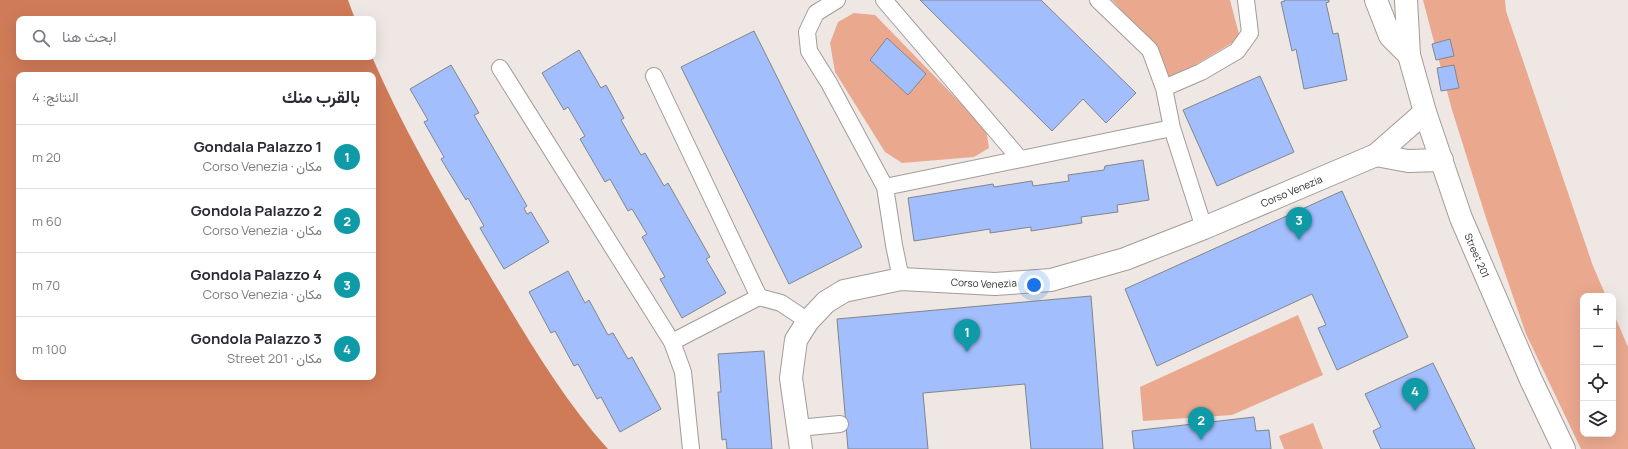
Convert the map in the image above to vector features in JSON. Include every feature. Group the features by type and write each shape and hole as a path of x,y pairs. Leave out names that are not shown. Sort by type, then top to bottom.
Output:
{"street":[{"name":"Street 201","path":"1376,0 1390,36 1409,55"},
{"name":"Street 201","path":"1406,0 1409,55 1425,112 1468,236 1531,380 1564,449"},
{"name":"Corso Venezia","path":"799,439 791,378 796,340 808,320 826,302 844,291 901,279 995,284 1051,280 1125,259 1204,228 1376,155 1425,112"},
{"path":"1376,155 1408,161 1442,160"}],"lane":[{"path":"837,0 816,13 807,32 809,51 829,83 885,187 901,279"},
{"path":"884,0 1020,159"},
{"path":"1098,0 1150,50 1164,88 1172,128 1204,228"},
{"path":"1164,88 1201,72 1237,51 1250,33 1246,0"},
{"path":"500,68 672,342 683,372 691,449"},
{"path":"654,76 759,297"},
{"path":"885,187 1172,128"},
{"path":"672,342 759,297 781,303 808,320"},
{"path":"799,439 840,424"}],"shaded area":[{"path":"0,0 348,0 354,16 16,16 16,60 373,60 414,143 493,281 561,389 608,449 0,449"},
{"path":"1112,0 1230,0 1240,38 1170,80 1155,47"},
{"path":"1423,0 1505,0 1506,11 1593,266 1605,293 1580,293 1580,437 1616,437 1616,319 1628,347 1628,449 1581,449 1526,334 1487,221 1452,110"},
{"path":"854,13 875,15 986,129 989,148 974,157 902,163 885,152 835,72 830,43 838,22"},
{"path":"1298,315 1323,375 1232,415 1143,421 1140,387"},
{"path":"1313,423 1323,449 1284,449 1279,436"}],"building":[{"path":"920,0 1041,0 1136,93 1106,123 1083,99 1052,131"},
{"path":"1284,0 1329,0 1329,2 1326,3 1333,34 1338,33 1347,80 1304,89 1296,49 1292,51 1281,2 1285,1"},
{"path":"754,31 862,247 789,284 681,67"},
{"path":"887,38 926,74 908,95 870,60"},
{"path":"1450,39 1454,56 1436,60 1432,44"},
{"path":"579,50 601,88 606,85 624,118 621,120 641,155 645,153 664,186 668,183 710,257 706,259 726,293 682,318 660,279 665,277 642,237 647,234 632,209 628,211 610,179 605,182 580,139 585,136 568,107 564,110 542,73"},
{"path":"451,65 479,113 474,115 527,206 524,208 527,214 531,212 549,242 504,269 480,228 484,226 468,198 466,200 441,159 444,157 424,122 428,120 410,89"},
{"path":"1454,65 1459,88 1441,91 1437,68"},
{"path":"1260,76 1294,152 1217,186 1183,110"},
{"path":"1143,160 1149,200 1117,205 1118,212 1081,217 1082,223 1031,231 1031,227 990,233 990,229 914,241 908,198 993,184 994,187 1032,181 1033,186 1069,181 1068,175 1104,170 1105,166"},
{"path":"1342,191 1408,337 1337,370 1318,328 1326,325 1312,294 1157,366 1125,289"},
{"path":"568,271 585,303 589,300 608,335 613,333 628,359 632,357 661,409 620,432 601,397 597,399 578,364 574,366 555,331 551,333 529,292"},
{"path":"1091,296 1103,449 1031,449 1025,384 923,393 928,449 848,449 837,319"},
{"path":"764,351 772,449 727,449 726,439 722,440 718,392 721,392 718,354"},
{"path":"1433,363 1475,449 1381,449 1373,431 1381,427 1365,394"},
{"path":"1254,417 1256,431 1269,430 1271,449 1134,449 1132,431"}],"place":[{"name":"Gondola Palazzo 4","path":"1299,240"},
{"name":"Gondala Palazzo 1","path":"967,352"},
{"name":"Gondola Palazzo 3","path":"1415,411"},
{"name":"Gondola Palazzo 2","path":"1201,440"}]}
